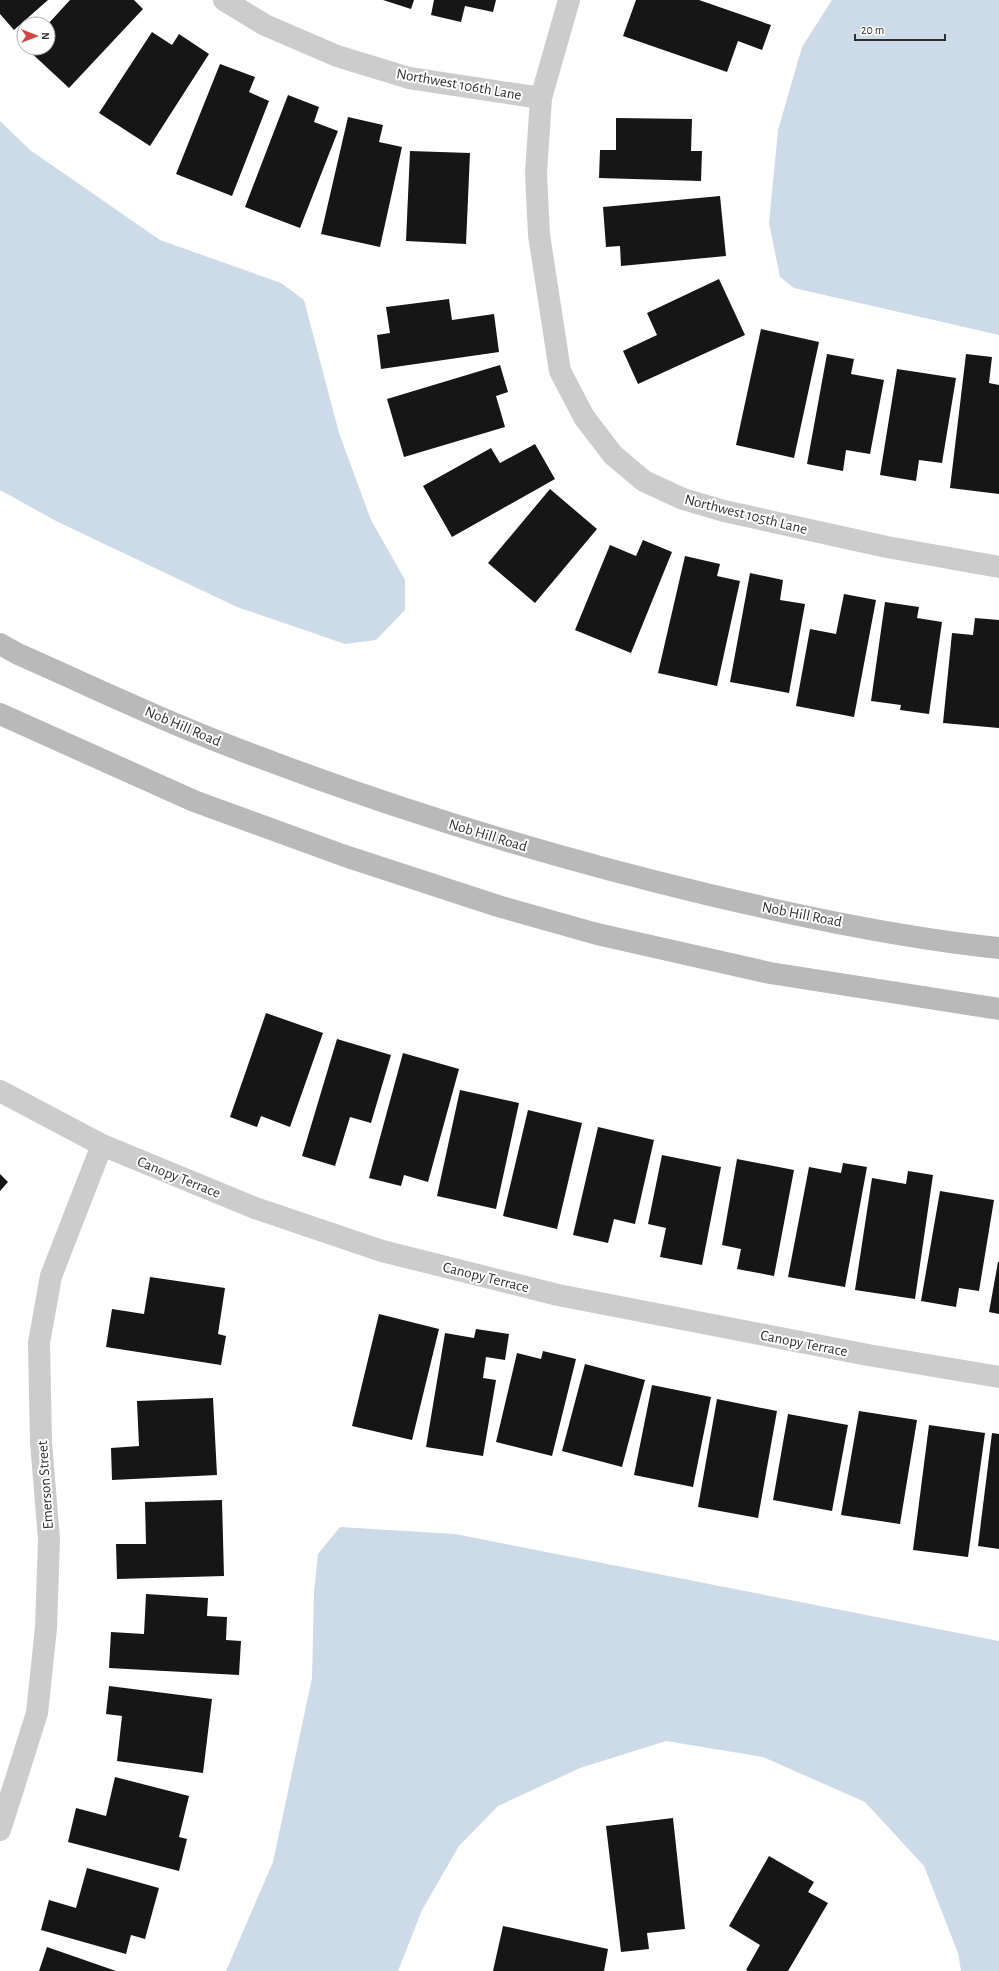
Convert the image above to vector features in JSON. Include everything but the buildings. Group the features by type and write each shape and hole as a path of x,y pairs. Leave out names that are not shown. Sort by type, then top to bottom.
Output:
{"main road":[{"name":"Nob Hill Road","path":"0,644 18,654 215,741 376,800 510,842 611,871 785,912 962,944 999,948"},
{"path":"0,714 194,801 345,856 498,906 597,934 770,973 999,1009"}],"street":[{"name":"Northwest 106th Lane","path":"224,0 264,25 337,56 409,78 541,98"},
{"name":"Northwest 105th Lane","path":"569,0 541,98 536,173 539,235 560,371 584,417 613,455 644,481 683,499 717,509 887,547 999,567"},
{"name":"Canopy Terrace","path":"0,1092 102,1145 255,1208 382,1251 566,1296 868,1355 999,1378"},
{"name":"Emerson Street","path":"0,1830 37,1713 46,1628 49,1539 41,1442 39,1343 51,1276 102,1145"}],"water":[{"path":"832,0 999,0 999,335 794,288 780,277 769,223 778,130 802,47"},
{"path":"0,121 30,150 160,240 281,283 304,300 339,433 371,520 405,580 405,610 376,640 345,644 237,607 56,521 0,490"},
{"path":"340,1527 455,1534 999,1641 999,1971 961,1971 958,1953 924,1866 865,1802 763,1757 666,1741 580,1768 498,1806 459,1846 422,1910 398,1971 226,1971 273,1862 312,1678 314,1592 318,1554"}]}
